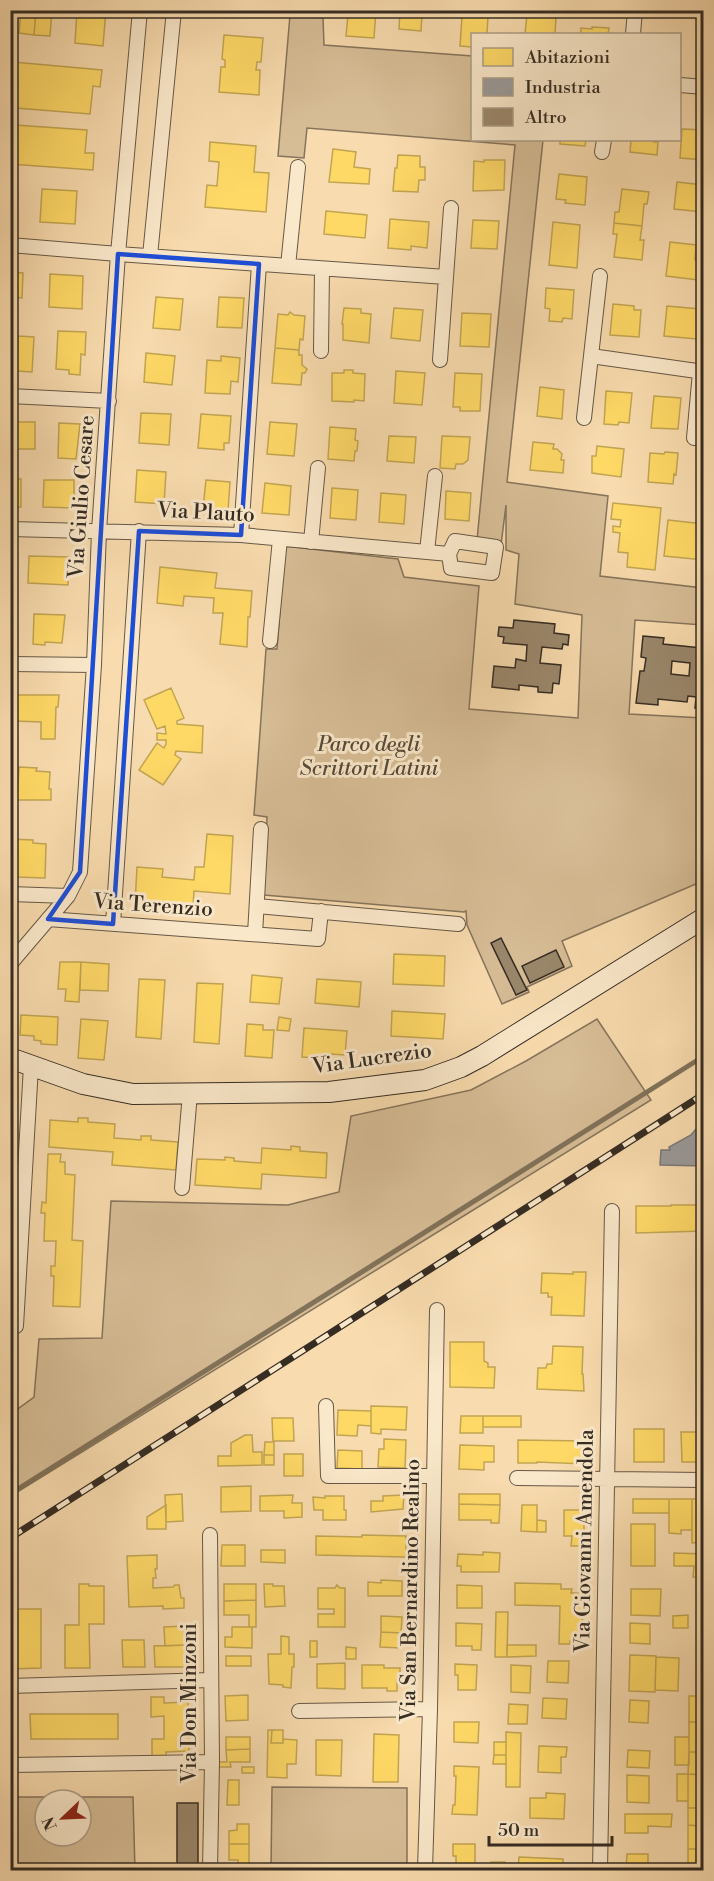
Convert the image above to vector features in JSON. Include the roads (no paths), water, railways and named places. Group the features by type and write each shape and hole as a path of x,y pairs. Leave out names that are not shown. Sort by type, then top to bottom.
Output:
{"street":[{"name":"Via Giulio Cesare","path":"10,964 68,896 80,872 94,665 99,531 118,255 140,10"},
{"path":"150,256 174,10"},
{"path":"633,33 635,10"},
{"path":"681,85 704,87"},
{"path":"288,266 298,167"},
{"path":"440,360 451,208"},
{"path":"10,244 118,255 446,277"},
{"path":"241,535 259,264"},
{"path":"321,351 322,270"},
{"path":"584,418 600,276"},
{"path":"591,356 702,372 694,438"},
{"path":"10,396 109,401"},
{"path":"311,542 318,468"},
{"path":"427,552 435,476"},
{"name":"Via Plauto","path":"10,529 241,535 449,554"},
{"path":"113,924 139,531"},
{"path":"270,641 280,539"},
{"path":"10,664 94,665"},
{"path":"255,934 261,829"},
{"path":"10,894 68,896"},
{"path":"257,906 458,924"},
{"name":"Via Terenzio","path":"48,919 318,939 321,911"},
{"name":"Via Lucrezio","path":"10,1058 83,1084 134,1094 329,1092 424,1080 461,1067 482,1056 704,918"},
{"path":"16,1326 31,1066"},
{"path":"182,1188 190,1093"},
{"name":"Via Giovanni Amendola","path":"600,1870 612,1211"},
{"name":"Via San Bernardino Realino","path":"425,1870 437,1310"},
{"path":"326,1406 328,1476 434,1476"},
{"path":"517,1478 704,1480"},
{"name":"Via Don Minzoni","path":"210,1535 212,1762 210,1870"},
{"path":"10,1686 211,1680"},
{"path":"299,1711 430,1709"},
{"path":"10,1765 212,1762"}],"waterway":[{"path":"10,1494 704,1056"}],"railway":[{"path":"10,1538 704,1094"}],"park label":[{"name":"Parco degli Scrittori Latini","path":"369,757"}]}
